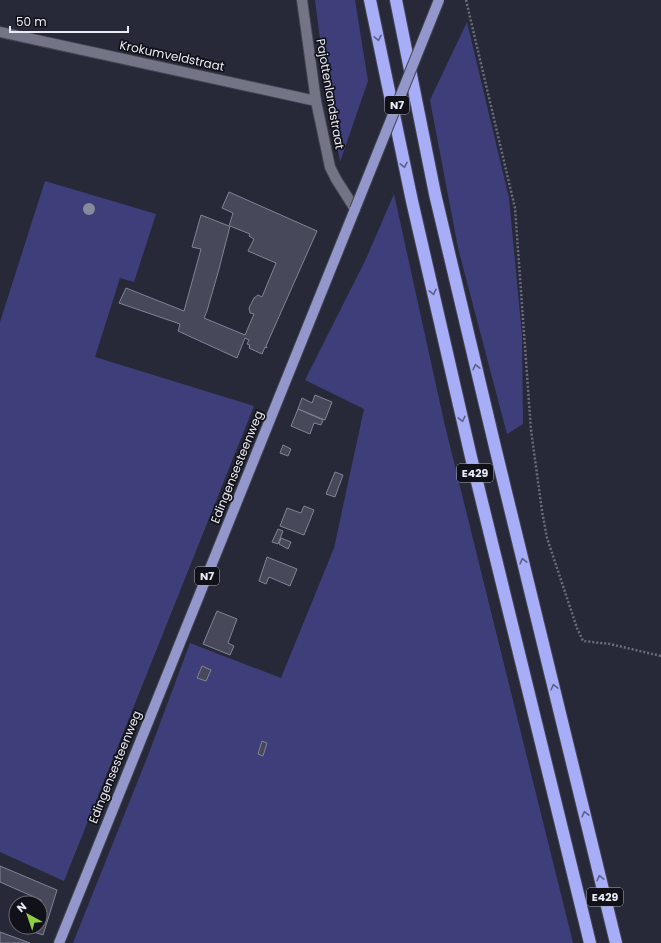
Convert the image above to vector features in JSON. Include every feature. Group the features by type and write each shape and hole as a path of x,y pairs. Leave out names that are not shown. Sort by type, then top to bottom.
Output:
{"highway":[{"name":"E429","path":"370,0 412,201 471,457 590,943"},
{"name":"E429","path":"396,0 444,232 499,466 616,943"}],"main road":[{"name":"Edingensesteenweg","path":"59,943 439,0"}],"street":[{"name":"Pajottenlandstraat","path":"302,0 316,101 330,167 336,179 356,209"},
{"name":"Krokumveldstraat","path":"0,32 316,101"}],"path":[{"path":"466,0 515,208 532,430 542,512 547,538 583,641 610,644 661,656"}],"shaded area":[{"path":"315,0 355,0 368,81 340,162 326,85"},
{"path":"467,22 509,198 522,335 523,424 507,434 458,248 430,100"},
{"path":"45,181 156,214 134,282 120,278 95,357 254,406 64,881 0,852 0,322"},
{"path":"394,194 445,426 573,943 73,943 149,753 190,643 281,678 334,548 364,409 305,380 366,259"}],"building":[{"path":"229,192 317,231 266,346 267,348 265,347 262,354 249,348 250,345 247,344 249,340 245,338 237,358 178,331 180,324 119,303 126,288 184,311 201,249 192,247 201,215 229,226 233,213 222,208","holes":["230,226 250,234 249,236 254,239 248,251 276,263 262,297 258,295 254,298 249,308 250,313 254,314 245,335 204,318"]},
{"path":"315,395 332,402 325,420 298,409 302,398 312,403"},
{"path":"298,409 323,420 321,425 314,423 310,434 291,426"},
{"path":"283,445 291,449 288,456 280,453"},
{"path":"335,472 343,475 335,497 326,494"},
{"path":"304,506 314,510 304,535 280,526 287,508 301,513"},
{"path":"278,529 283,531 278,544 272,542"},
{"path":"281,538 291,542 288,549 279,544"},
{"path":"267,557 297,569 290,586 269,577 266,584 259,581"},
{"path":"217,611 237,619 228,643 234,646 230,655 203,644"},
{"path":"202,666 211,670 206,681 197,678"},
{"path":"262,741 267,743 263,756 258,754"},
{"path":"0,866 57,890 48,919 48,895 30,895 0,882"},
{"path":"0,932 30,943 0,943"}]}
